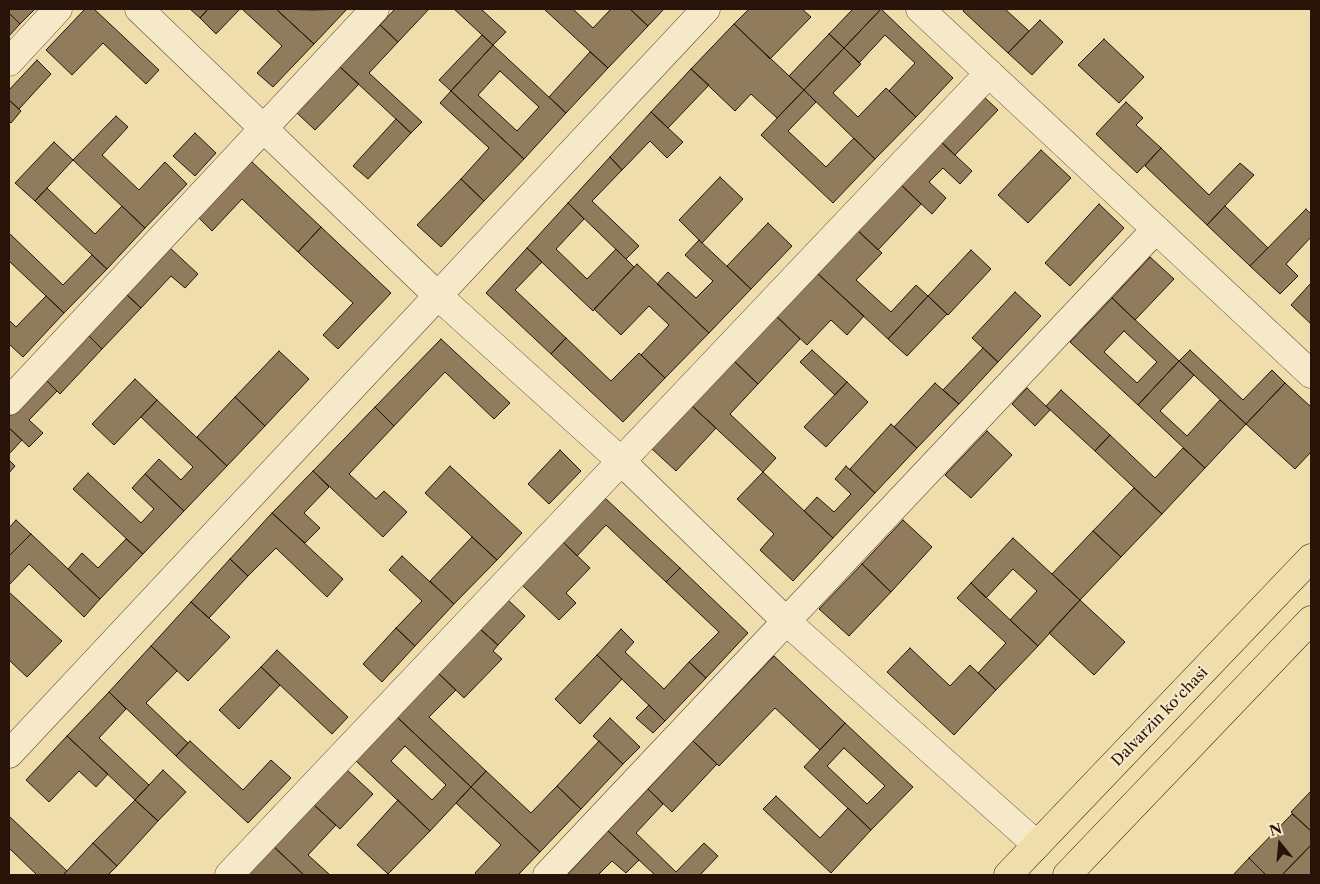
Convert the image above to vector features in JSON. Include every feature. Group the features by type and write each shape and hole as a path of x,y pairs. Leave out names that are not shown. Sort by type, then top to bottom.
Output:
{"main road":[{"name":"Dalvarzin koʻchasi","path":"1008,875 1311,558"},
{"path":"1067,875 1311,620"}],"street":[{"path":"9,62 58,9"},
{"path":"138,9 437,295 621,461 786,621 1036,846"},
{"path":"9,400 375,9"},
{"path":"9,754 706,9"},
{"path":"920,9 1311,374"},
{"path":"229,875 989,73"},
{"path":"547,875 1156,229"}],"building":[{"path":"9,9 35,9 20,24 9,13"},
{"path":"85,9 94,9 159,70 146,84 103,43 72,75 46,50"},
{"path":"190,9 208,9 200,18"},
{"path":"208,9 240,9 216,34 200,18"},
{"path":"242,9 276,9 314,44 273,87 257,73 282,46"},
{"path":"276,9 313,10 347,9 314,44"},
{"path":"395,9 429,9 398,42 380,25"},
{"path":"454,9 481,9 506,32 493,45"},
{"path":"544,9 573,9 593,28 611,9 630,9 648,26 608,68"},
{"path":"630,9 664,9 648,26"},
{"path":"749,9 802,9 811,17 770,59 734,24"},
{"path":"853,9 881,9 844,48 829,34"},
{"path":"881,9 953,78 916,117 889,91 915,63 885,35 859,63 844,48"},
{"path":"965,9 1005,9 1029,31 1008,53 963,11"},
{"path":"9,13 20,24 9,36"},
{"path":"1040,20 1063,42 1032,75 1008,53"},
{"path":"734,24 804,90 777,118 751,94 735,111 691,69"},
{"path":"380,25 398,42 369,73 422,122 411,133 340,67"},
{"path":"829,34 844,48 804,90 789,76"},
{"path":"482,35 493,45 451,91 439,80"},
{"path":"1104,39 1144,77 1119,103 1078,65"},
{"path":"493,45 566,113 524,159 451,91","holes":["500,71 539,107 517,131 478,95"]},
{"path":"844,48 861,64 833,93 858,117 886,88 916,117 875,159 804,90"},
{"path":"590,52 608,68 566,113 549,97"},
{"path":"37,60 51,74 19,109 9,100 9,90"},
{"path":"340,67 359,84 315,130 297,113"},
{"path":"691,69 709,85 668,128 651,112"},
{"path":"804,90 816,102 788,131 826,167 854,138 875,159 833,203 761,135"},
{"path":"451,91 524,159 484,201 461,179 489,148 440,103"},
{"path":"982,95 998,110 955,155 939,140"},
{"path":"9,100 21,111 11,123 9,121"},
{"path":"1126,102 1143,118 1136,125 1161,148 1137,173 1096,134"},
{"path":"651,112 683,142 667,158 650,141 622,170 610,157"},
{"path":"116,116 128,127 102,155 139,190 165,162 187,184 145,228 73,160"},
{"path":"396,119 411,133 368,179 353,166"},
{"path":"195,133 216,153 195,176 173,156"},
{"path":"939,140 972,171 960,184 943,168 929,182 946,198 932,214 899,183"},
{"path":"54,142 73,160 35,201 15,183"},
{"path":"1161,148 1209,195 1240,163 1254,175 1207,225 1145,166"},
{"path":"1041,150 1071,178 1028,223 998,195"},
{"path":"610,157 622,170 592,201 639,246 626,259 568,203"},
{"path":"251,161 321,227 298,252 242,199 212,231 198,217"},
{"path":"720,177 743,199 702,243 679,220"},
{"path":"461,179 484,201 441,247 417,225"},
{"path":"899,183 921,204 878,250 856,229"},
{"path":"47,188 95,234 122,206 145,228 107,269 35,201"},
{"path":"568,203 584,219 556,249 587,279 616,249 634,267 593,311 527,248"},
{"path":"1099,204 1124,228 1070,286 1045,263"},
{"path":"1225,206 1268,248 1250,266 1207,225"},
{"path":"1306,209 1311,214 1311,237 1286,264 1298,276 1280,294 1250,266"},
{"path":"768,223 792,246 751,289 727,266"},
{"path":"321,227 391,293 338,349 323,335 353,303 298,252"},
{"path":"856,229 882,253 856,280 891,312 916,285 928,296 888,339 816,272"},
{"path":"9,233 63,285 92,255 107,269 64,313 9,261"},
{"path":"699,240 751,289 709,333 657,284 668,272 696,298 713,281 685,255"},
{"path":"170,248 198,274 185,288 171,276 141,308 126,294"},
{"path":"527,248 542,262 515,290 566,338 551,354 486,293"},
{"path":"971,250 991,269 948,315 928,296"},
{"path":"1150,257 1174,279 1135,320 1112,298"},
{"path":"637,264 709,333 665,378 641,355 669,325 649,306 621,335 594,309"},
{"path":"816,272 864,316 847,335 831,320 807,345 775,315"},
{"path":"1311,283 1311,324 1291,305"},
{"path":"1015,292 1041,316 998,362 972,338"},
{"path":"126,294 141,308 102,349 87,334"},
{"path":"46,296 64,313 23,357 9,344 9,320 16,327"},
{"path":"928,296 947,314 907,356 888,339"},
{"path":"1112,298 1179,361 1138,405 1070,342","holes":["1124,331 1157,362 1137,383 1104,352"]},
{"path":"775,315 800,339 758,384 733,360"},
{"path":"87,334 102,349 60,394 45,379"},
{"path":"566,338 611,381 639,353 665,378 623,422 551,354"},
{"path":"441,339 510,403 494,419 445,372 394,426 375,407"},
{"path":"983,348 998,362 959,404 943,390"},
{"path":"812,350 847,382 835,395 800,362"},
{"path":"1190,350 1243,400 1272,370 1285,383 1246,424 1179,361"},
{"path":"279,351 309,379 265,426 235,397"},
{"path":"733,360 758,384 730,414 776,458 763,472 691,405"},
{"path":"1179,361 1194,375 1160,411 1187,436 1220,400 1246,424 1205,468 1138,405"},
{"path":"45,379 57,391 29,420 43,433 29,447 9,428 9,417"},
{"path":"135,379 157,400 114,445 92,424"},
{"path":"847,382 868,402 826,447 804,427"},
{"path":"935,383 959,404 917,448 894,427"},
{"path":"1285,383 1311,407 1311,452 1295,469 1246,424"},
{"path":"1027,388 1050,410 1035,426 1012,404"},
{"path":"1061,390 1110,435 1095,451 1046,406"},
{"path":"235,397 265,426 227,466 197,437"},
{"path":"157,400 227,466 184,511 145,474 159,459 181,480 193,467 141,417"},
{"path":"691,405 716,428 676,471 651,448"},
{"path":"375,407 394,426 349,474 376,499 384,491 407,512 383,537 313,471"},
{"path":"891,424 917,448 875,493 850,469"},
{"path":"9,428 22,440 9,454"},
{"path":"987,431 1012,455 971,498 945,475"},
{"path":"1110,435 1155,478 1183,448 1205,468 1162,514 1095,451"},
{"path":"560,450 581,471 549,504 528,484"},
{"path":"9,460 15,466 9,473"},
{"path":"450,466 522,533 497,560 425,493"},
{"path":"846,466 875,493 833,538 804,511 817,497 834,512 851,494 835,479"},
{"path":"313,471 329,487 304,513 320,528 305,543 272,513"},
{"path":"763,472 833,538 793,581 760,550 774,534 737,499"},
{"path":"88,473 141,523 154,509 132,488 145,474 184,511 143,554 73,489"},
{"path":"1134,488 1162,514 1121,557 1093,531"},
{"path":"605,498 680,568 666,582 606,525 577,556 563,542"},
{"path":"272,513 343,579 327,597 276,548 248,576 230,559"},
{"path":"16,520 31,534 9,556 9,528"},
{"path":"903,520 932,547 891,592 862,564"},
{"path":"1093,531 1121,557 1080,600 1052,574"},
{"path":"31,534 100,599 84,617 29,564 9,585 9,556"},
{"path":"472,537 497,560 454,604 430,581"},
{"path":"1013,538 1080,600 1038,646 1010,620 1037,591 1013,569 986,598 971,583"},
{"path":"126,539 143,554 100,599 68,569 82,553 98,568"},
{"path":"563,542 590,568 566,593 576,603 559,620 522,585"},
{"path":"402,556 454,604 415,646 396,628 422,601 389,570"},
{"path":"230,559 248,576 209,618 191,602"},
{"path":"862,564 891,592 849,636 819,609"},
{"path":"680,568 748,633 706,678 689,662 719,632 666,582"},
{"path":"971,583 1038,646 996,690 978,673 1006,643 957,598"},
{"path":"9,592 62,641 27,677 9,660"},
{"path":"508,600 525,616 498,645 480,629"},
{"path":"1080,600 1125,642 1094,675 1049,633"},
{"path":"191,602 230,637 188,681 151,646"},
{"path":"396,628 415,646 382,682 363,664"},
{"path":"480,629 498,645 493,651 502,659 464,698 438,673"},
{"path":"621,629 634,642 625,652 664,689 689,662 706,678 665,721 597,655"},
{"path":"151,646 177,671 146,703 188,743 176,756 109,692"},
{"path":"910,648 950,686 970,665 996,690 954,735 887,672"},
{"path":"277,650 348,717 332,734 261,667"},
{"path":"597,655 622,679 580,724 555,699"},
{"path":"774,656 845,723 820,750 775,708 719,766 693,741"},
{"path":"261,667 280,685 239,729 219,710"},
{"path":"438,673 456,690 429,717 486,771 471,787 397,717"},
{"path":"109,692 126,709 99,738 149,785 135,800 67,736"},
{"path":"649,705 665,721 653,733 636,718"},
{"path":"397,717 471,787 430,831 355,760","holes":["405,746 446,785 432,800 391,761"]},
{"path":"610,718 640,747 623,764 593,736"},
{"path":"845,723 913,787 871,830 804,767","holes":["844,748 885,786 867,804 827,766"]},
{"path":"67,736 108,774 96,787 79,771 49,802 26,780"},
{"path":"190,741 243,790 271,760 291,778 248,823 176,756"},
{"path":"599,741 623,764 581,809 557,786"},
{"path":"693,741 717,764 672,812 648,789"},
{"path":"346,769 373,794 340,829 313,804"},
{"path":"163,770 186,792 158,821 135,800"},
{"path":"486,771 531,813 557,786 581,809 540,852 471,787"},
{"path":"471,787 540,852 518,875 477,875 475,873 501,845 456,803"},
{"path":"648,789 663,804 636,833 676,872 704,843 718,856 700,875 655,875 608,831"},
{"path":"1311,791 1311,831 1291,812"},
{"path":"776,796 820,838 848,808 871,830 831,873 763,809"},
{"path":"135,800 158,821 117,866 93,843"},
{"path":"398,800 430,831 388,874 357,845"},
{"path":"313,804 336,825 308,855 330,875 304,875 273,846"},
{"path":"1292,814 1311,831 1311,845 1282,875 1266,875 1249,858"},
{"path":"9,816 67,871 63,875 37,875 9,848"},
{"path":"608,831 639,860 626,873 612,861 598,875 567,875"},
{"path":"93,843 117,866 108,875 63,875"},
{"path":"1311,845 1311,875 1282,875"},
{"path":"273,846 304,875 246,875"},
{"path":"1249,858 1266,875 1233,875"}]}
